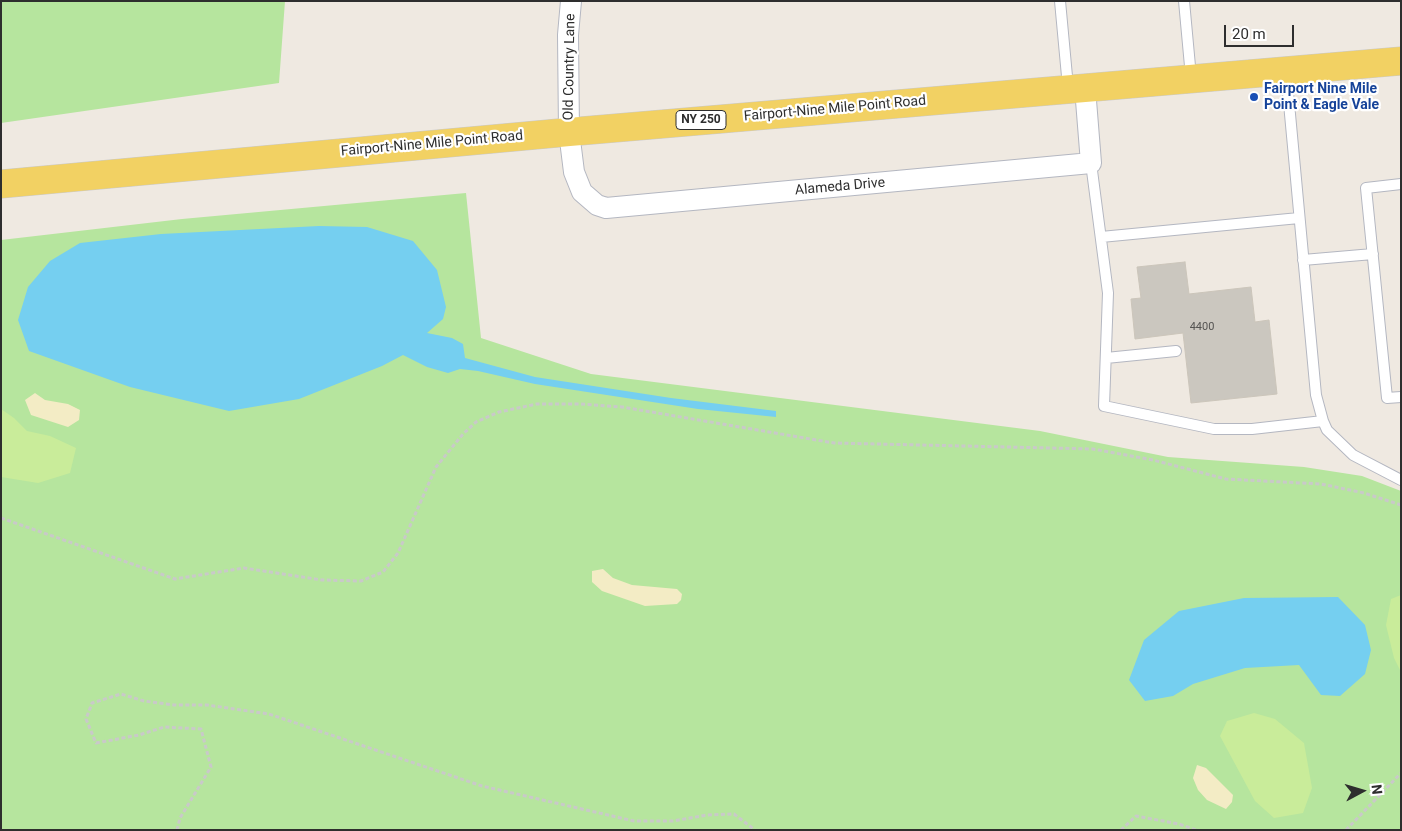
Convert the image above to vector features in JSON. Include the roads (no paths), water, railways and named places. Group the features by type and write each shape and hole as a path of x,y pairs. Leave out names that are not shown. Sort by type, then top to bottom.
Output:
{"main road":[{"name":"Fairport-Nine Mile Point Road","path":"1,184 569,132 1401,61"}],"street":[{"name":"Old Country Lane","path":"569,132 568,35 571,1"},
{"path":"1076,88 1091,163"},
{"name":"Alameda Drive","path":"569,132 577,183 589,200 606,208 1091,163"}],"lane":[{"path":"1060,1 1076,88"},
{"path":"1184,1 1191,78"},
{"path":"1286,70 1302,260 1316,395 1323,421 1327,430 1353,455 1401,480"},
{"path":"1091,163 1108,293 1104,406 1214,429 1252,429 1323,421"},
{"path":"1401,184 1366,188 1387,398 1401,397"},
{"path":"1101,237 1299,218"},
{"path":"1302,260 1374,254"},
{"path":"1106,358 1176,351"}],"water":[{"path":"319,226 367,227 413,241 437,270 446,307 443,319 427,333 452,338 463,344 465,358 535,377 671,398 776,411 776,417 698,409 535,384 478,371 460,369 448,373 427,367 403,355 382,366 299,399 229,411 130,387 29,351 18,320 28,287 50,261 80,243 161,234"},
{"path":"1338,597 1365,625 1371,650 1365,674 1340,696 1321,695 1299,665 1245,668 1193,684 1173,696 1145,701 1129,680 1144,640 1179,611 1244,598"}],"place":[{"name":"Fairport Nine Mile Point & Eagle Vale","path":"1254,97"}]}
